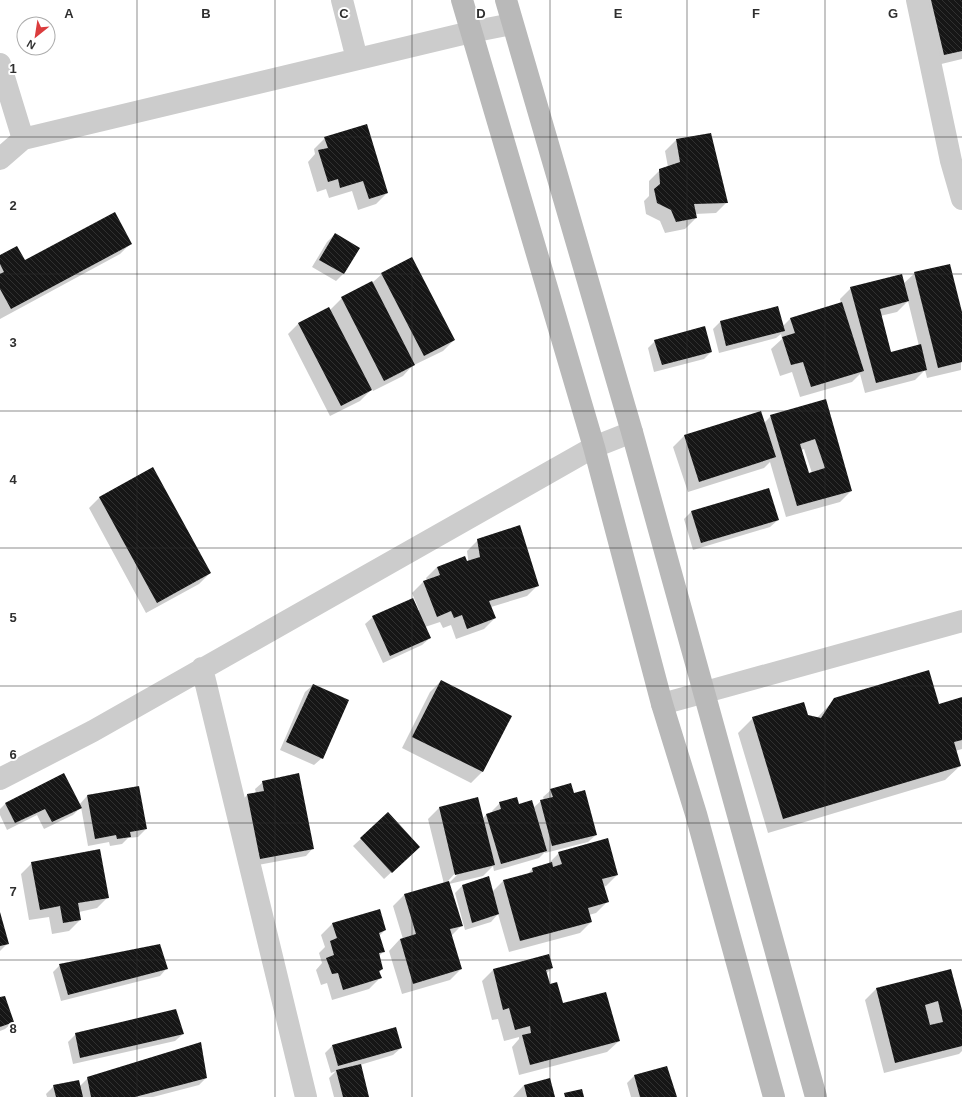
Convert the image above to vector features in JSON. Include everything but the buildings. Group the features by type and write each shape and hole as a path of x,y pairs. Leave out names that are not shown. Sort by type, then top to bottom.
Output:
{"street":[{"path":"342,0 356,59"},
{"path":"462,0 594,448 662,704 696,814 774,1097"},
{"path":"506,0 632,432 816,1097"},
{"path":"917,0 951,161 962,199"},
{"path":"0,159 23,139 356,59 512,24"},
{"path":"0,64 23,139"},
{"path":"0,779 92,731 594,448 632,432"},
{"path":"662,704 962,621"},
{"path":"202,668 306,1097"}]}
